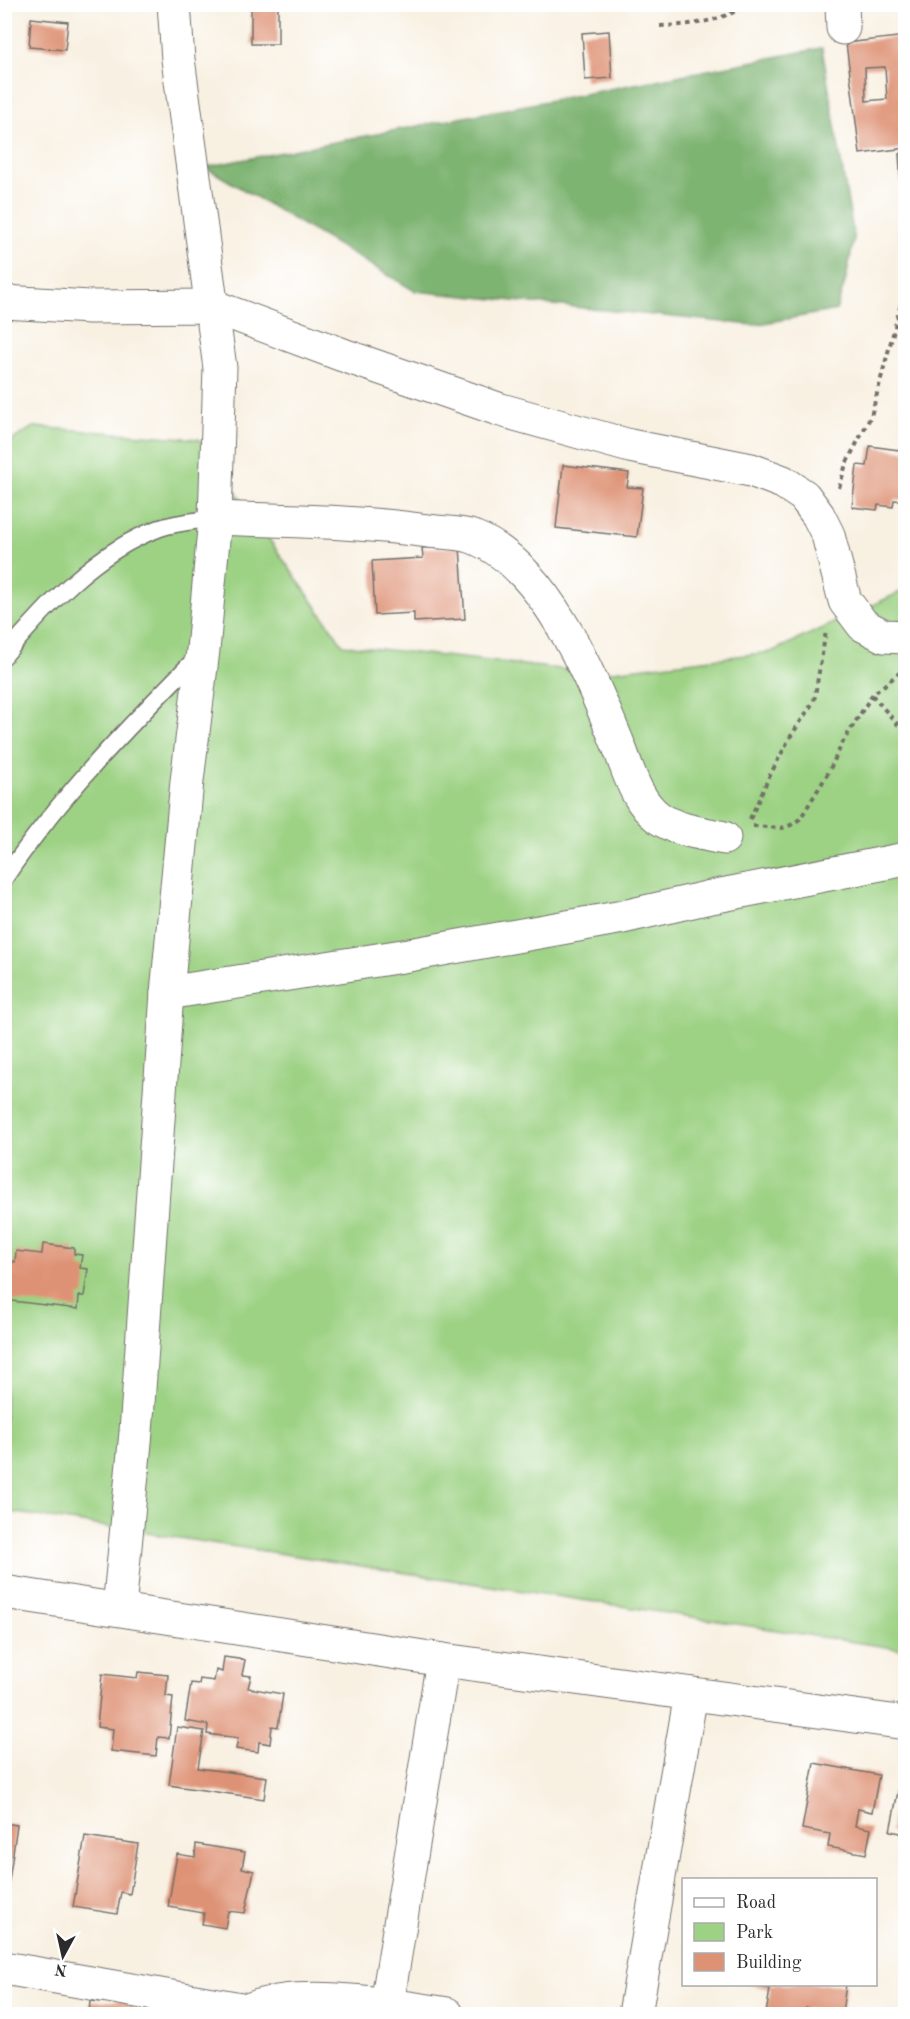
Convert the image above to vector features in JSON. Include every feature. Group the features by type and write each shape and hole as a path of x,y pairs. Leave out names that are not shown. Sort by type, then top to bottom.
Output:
{"street":[{"path":"119,1609 136,1432 167,993 186,781 203,650 215,518 220,368 178,59 174,4"},
{"path":"4,302 90,307 212,306 501,410 630,446 751,470 783,482 804,496 818,515 828,535 845,601 863,625 884,636 906,637"},
{"path":"215,518 406,528 472,537 510,558 542,595 577,650 640,799 658,818 679,828 724,838"},
{"path":"167,993 409,956 612,919 906,859"},
{"path":"4,1592 443,1659 906,1723"},
{"path":"387,2004 443,1659"},
{"path":"635,2014 691,1694"},
{"path":"4,1968 244,2012 281,2000 322,2000 387,2004 447,2014"}],"lane":[{"path":"4,656 77,578 120,546 161,527 215,518"},
{"path":"4,879 31,840 102,755 203,650"}],"path":[{"path":"660,26 709,22 749,4"},
{"path":"828,535 842,474 864,432 874,406 906,285"},
{"path":"845,601 829,621 814,701 774,767 747,826 782,828 800,819 872,695 906,668"},
{"path":"872,695 906,734"}],"green space":[{"path":"822,48 854,238 846,279 836,310 753,325 415,291 205,167"},
{"path":"33,427 199,439 343,645 596,673 771,652 905,590 905,1650 5,1511 5,445"}],"building":[{"path":"251,4 278,4 278,44 251,44"},
{"path":"31,18 68,22 65,50 29,47"},
{"path":"609,31 612,78 585,80 582,33"},
{"path":"906,36 906,148 860,154 846,43","holes":["885,67 887,99 866,101 865,68"]},
{"path":"906,153 906,184 901,184 899,154"},
{"path":"870,446 906,451 906,501 894,500 893,507 878,505 877,510 852,507 857,465 867,466"},
{"path":"563,465 629,473 627,487 643,488 637,537 556,528"},
{"path":"460,547 465,619 414,622 414,613 375,615 372,561 423,558 422,548"},
{"path":"43,1244 74,1248 74,1254 82,1255 80,1268 88,1269 84,1296 79,1296 78,1309 4,1300 4,1261 15,1262 16,1251 42,1254"},
{"path":"224,1657 245,1660 242,1675 251,1676 248,1688 283,1694 278,1727 272,1726 270,1744 259,1742 258,1752 236,1749 238,1738 207,1734 208,1725 185,1721 191,1683 199,1684 200,1679 214,1681 216,1670 222,1672"},
{"path":"138,1672 168,1675 166,1696 173,1697 169,1738 158,1737 156,1756 111,1751 113,1729 97,1727 102,1674 137,1678"},
{"path":"177,1727 204,1731 198,1768 267,1777 264,1799 169,1785"},
{"path":"814,1763 879,1775 872,1812 858,1809 855,1826 871,1829 866,1854 828,1847 830,1834 802,1829"},
{"path":"901,1777 906,1778 906,1834 890,1831"},
{"path":"4,1823 17,1825 9,1881 4,1880"},
{"path":"85,1836 138,1844 130,1894 121,1892 117,1914 73,1907"},
{"path":"196,1844 245,1852 242,1868 254,1871 245,1913 228,1911 225,1928 202,1924 204,1913 168,1907 177,1854 195,1857"},
{"path":"756,1986 846,1986 842,2013 806,2008 805,2014 766,2014 770,1989"},
{"path":"149,1997 147,2014 89,2014 90,2001 103,2002"}]}
